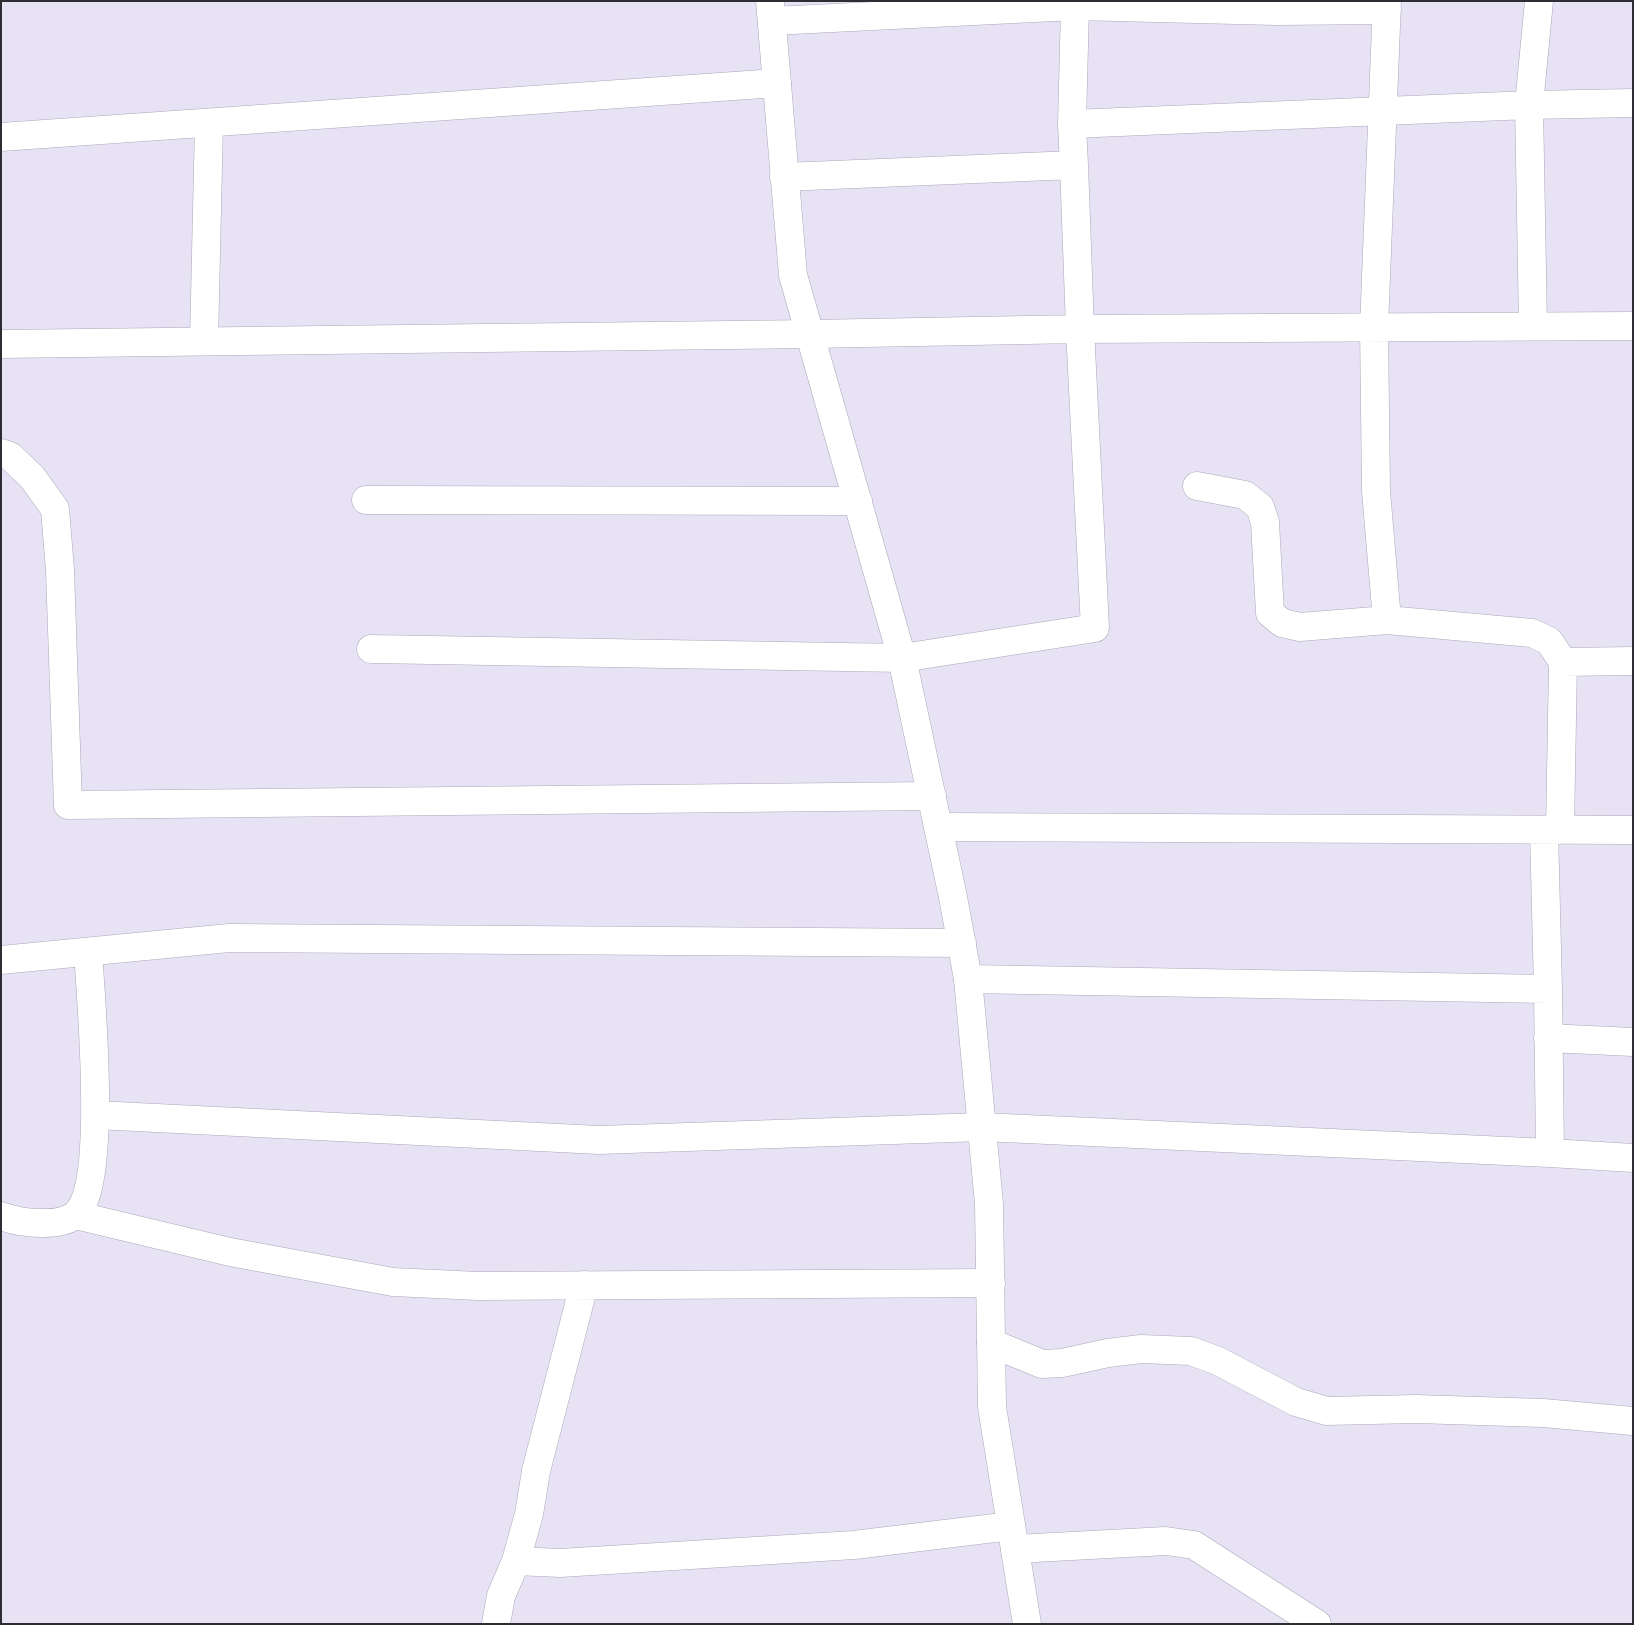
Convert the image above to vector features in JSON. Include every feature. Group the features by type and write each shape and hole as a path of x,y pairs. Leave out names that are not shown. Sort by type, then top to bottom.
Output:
{"street":[{"path":"1533,326 1529,105 1539,1"},
{"path":"371,649 902,658 1095,628 1072,124 1075,6"},
{"path":"1027,1624 992,1407 989,1204 968,979 939,827 902,658 811,334 792,275 771,11 1075,6 1387,6 1374,327 1376,491 1387,620"},
{"path":"1,137 777,83"},
{"path":"1072,124 1529,105 1633,103"},
{"path":"204,341 209,123"},
{"path":"784,177 1074,165"},
{"path":"1,344 1080,329 1633,326"},
{"path":"1,453 10,456 32,477 55,509 60,570 68,805 932,796"},
{"path":"1197,486 1245,495 1260,507 1265,522 1270,613 1282,623 1300,627 1387,620 1532,633 1548,641 1563,662 1552,830 1548,990 1550,1153"},
{"path":"366,500 858,501"},
{"path":"1563,662 1633,661"},
{"path":"939,827 1633,830"},
{"path":"1,960 229,938 962,943"},
{"path":"75,1215 87,1194 96,1114 88,952"},
{"path":"968,979 1548,990"},
{"path":"1548,1038 1633,1042"},
{"path":"96,1114 599,1140 982,1126 1633,1158"},
{"path":"1,1216 50,1224 75,1215 230,1252 393,1282 478,1286 991,1283"},
{"path":"496,1624 501,1596 516,1562 529,1514 536,1471 584,1285"},
{"path":"991,1343 1042,1364 1062,1364 1108,1353 1141,1349 1192,1351 1218,1361 1296,1402 1327,1411 1416,1409 1534,1413 1633,1421"},
{"path":"516,1562 560,1563 854,1545 1013,1538 1166,1541 1194,1545 1317,1624"}]}
